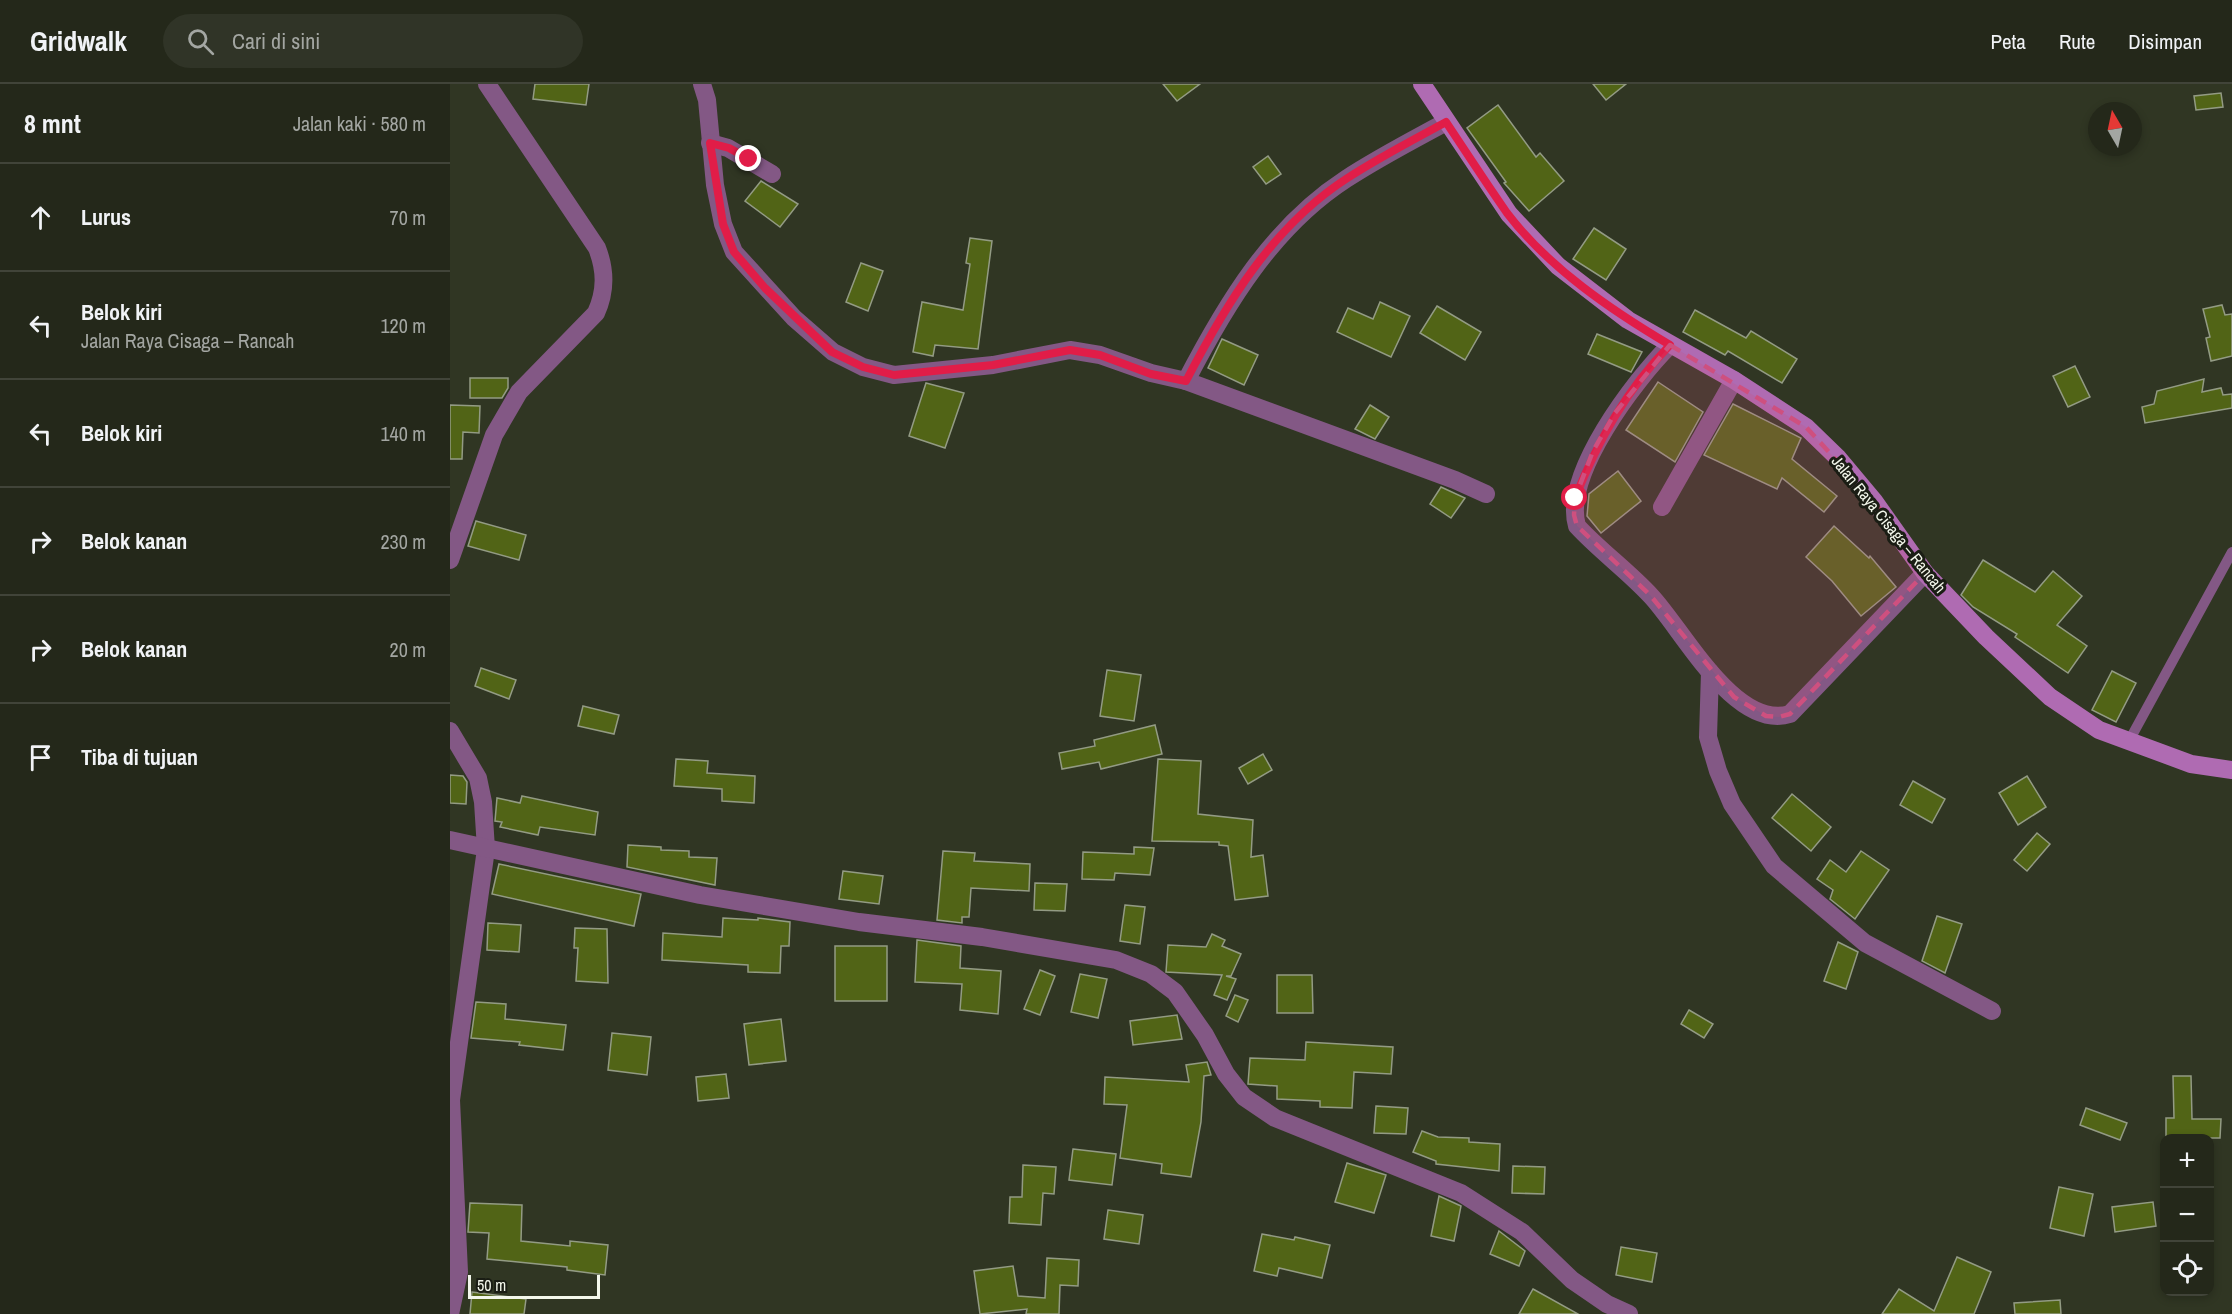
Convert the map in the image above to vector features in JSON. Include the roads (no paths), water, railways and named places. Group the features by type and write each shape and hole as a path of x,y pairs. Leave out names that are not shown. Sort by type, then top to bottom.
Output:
{"main road":[{"name":"Jalan Raya Cisaga – Rancah","path":"1422,84 1509,214 1558,266 1628,320 1734,380 1806,427 1838,458 1874,501 1924,573 1986,637 2050,697 2098,730 2191,764 2232,770"}],"street":[{"path":"450,560 494,435 519,392 596,313 604,297 603,264 597,248 487,84"},
{"path":"702,84 707,100 710,143 723,224 734,252 780,303 832,352 863,367 894,375 983,366 1070,350 1100,355 1151,374 1186,381 1455,480 1486,494"},
{"path":"1186,381 1211,332 1242,284 1278,238 1308,209 1345,179 1446,122"},
{"path":"710,143 729,148 772,174"},
{"path":"1670,345 1641,378 1609,423 1593,451 1578,489 1574,515 1577,526 1624,569 1677,626 1710,672 1746,706 1767,716 1779,717 1790,714 1924,573"},
{"path":"1662,507 1734,380"},
{"path":"1710,672 1707,700 1708,736 1718,771 1732,804 1774,866 1865,943 1992,1011"},
{"path":"450,730 478,778 483,801 486,849 451,1100 459,1272 450,1314"},
{"path":"450,840 699,895 859,922 982,937 1116,960 1151,974 1175,992 1205,1035 1226,1074 1244,1097 1275,1118 1461,1194 1522,1232 1572,1280 1607,1304 1629,1314"}],"lane":[{"path":"2129,741 2232,552"}]}
